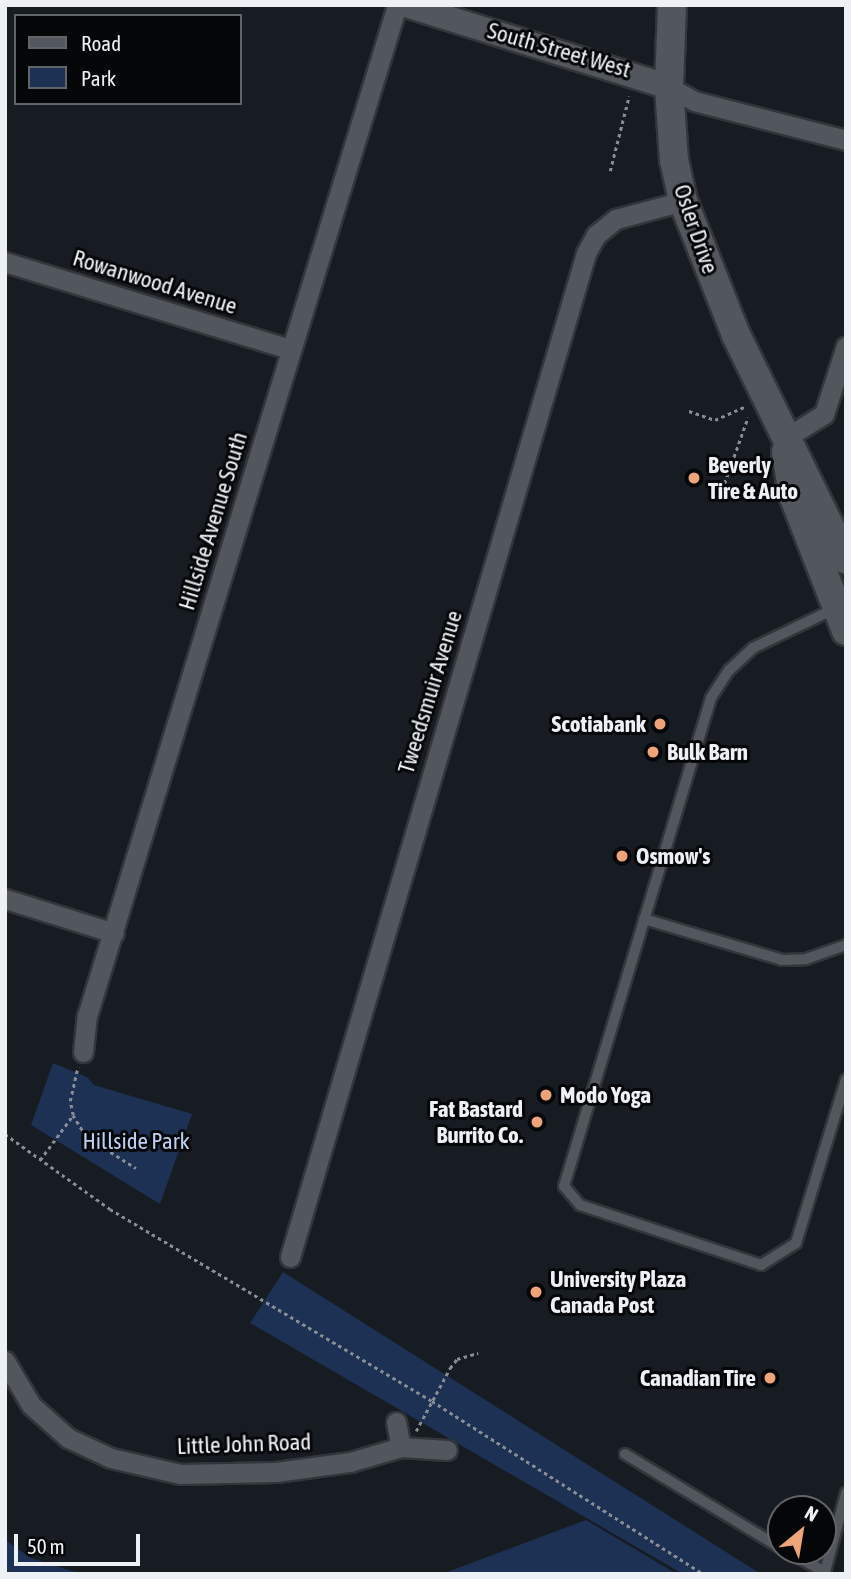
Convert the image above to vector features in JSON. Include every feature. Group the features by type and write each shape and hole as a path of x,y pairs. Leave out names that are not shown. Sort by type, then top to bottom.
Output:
{"main road":[{"name":"Osler Drive","path":"672,5 669,87 674,160 683,201 784,439 813,486 846,560"},
{"name":"Osler Drive","path":"784,439 793,495 842,614"}],"street":[{"name":"Hillside Avenue South","path":"83,1052 87,1016 397,5"},
{"name":"South Street West","path":"406,5 669,87"},
{"path":"669,87 694,101 846,140"},
{"name":"Tweedsmuir Avenue","path":"290,1257 586,253 596,235 615,219 683,201"},
{"name":"Rowanwood Avenue","path":"5,262 290,349"},
{"path":"784,439 824,414 846,346"},
{"path":"5,899 114,933"},
{"name":"Little John Road","path":"5,1361 31,1405 68,1438 111,1458 180,1475 276,1472 350,1462 403,1448 447,1450"},
{"path":"397,1422 403,1448"}],"lane":[{"path":"842,614 762,642 736,662 717,687 565,1178 572,1199 761,1265 796,1243 846,1079"},
{"path":"644,919 782,960 806,959 846,945"},
{"path":"625,1454 767,1540"},
{"path":"837,1527 846,1493"},
{"path":"812,1565 825,1572 827,1565"}],"path":[{"path":"610,171 631,90"},
{"path":"689,411 715,420 744,407"},
{"path":"722,490 748,417"},
{"path":"83,1052 72,1085 73,1115 87,1137 136,1168"},
{"path":"40,1160 73,1115"},
{"path":"5,1134 157,1238 432,1401 704,1574"},
{"path":"403,1448 457,1359 478,1353"}],"green space":[{"name":"Hillside Park","path":"53,1063 87,1077 94,1085 192,1114 160,1204 31,1125"},
{"path":"283,1272 761,1574 683,1574 250,1323"},
{"path":"586,1520 677,1574 442,1574"},
{"path":"5,1540 31,1558 82,1574 5,1574"}],"place":[{"name":"Beverly Tire & Auto","path":"694,478"},
{"name":"Scotiabank","path":"660,724"},
{"name":"Bulk Barn","path":"653,752"},
{"name":"Osmow's","path":"622,856"},
{"name":"Modo Yoga","path":"546,1095"},
{"name":"Fat Bastard Burrito Co.","path":"537,1122"},
{"name":"University Plaza Canada Post","path":"536,1292"},
{"name":"Canadian Tire","path":"770,1378"}]}
